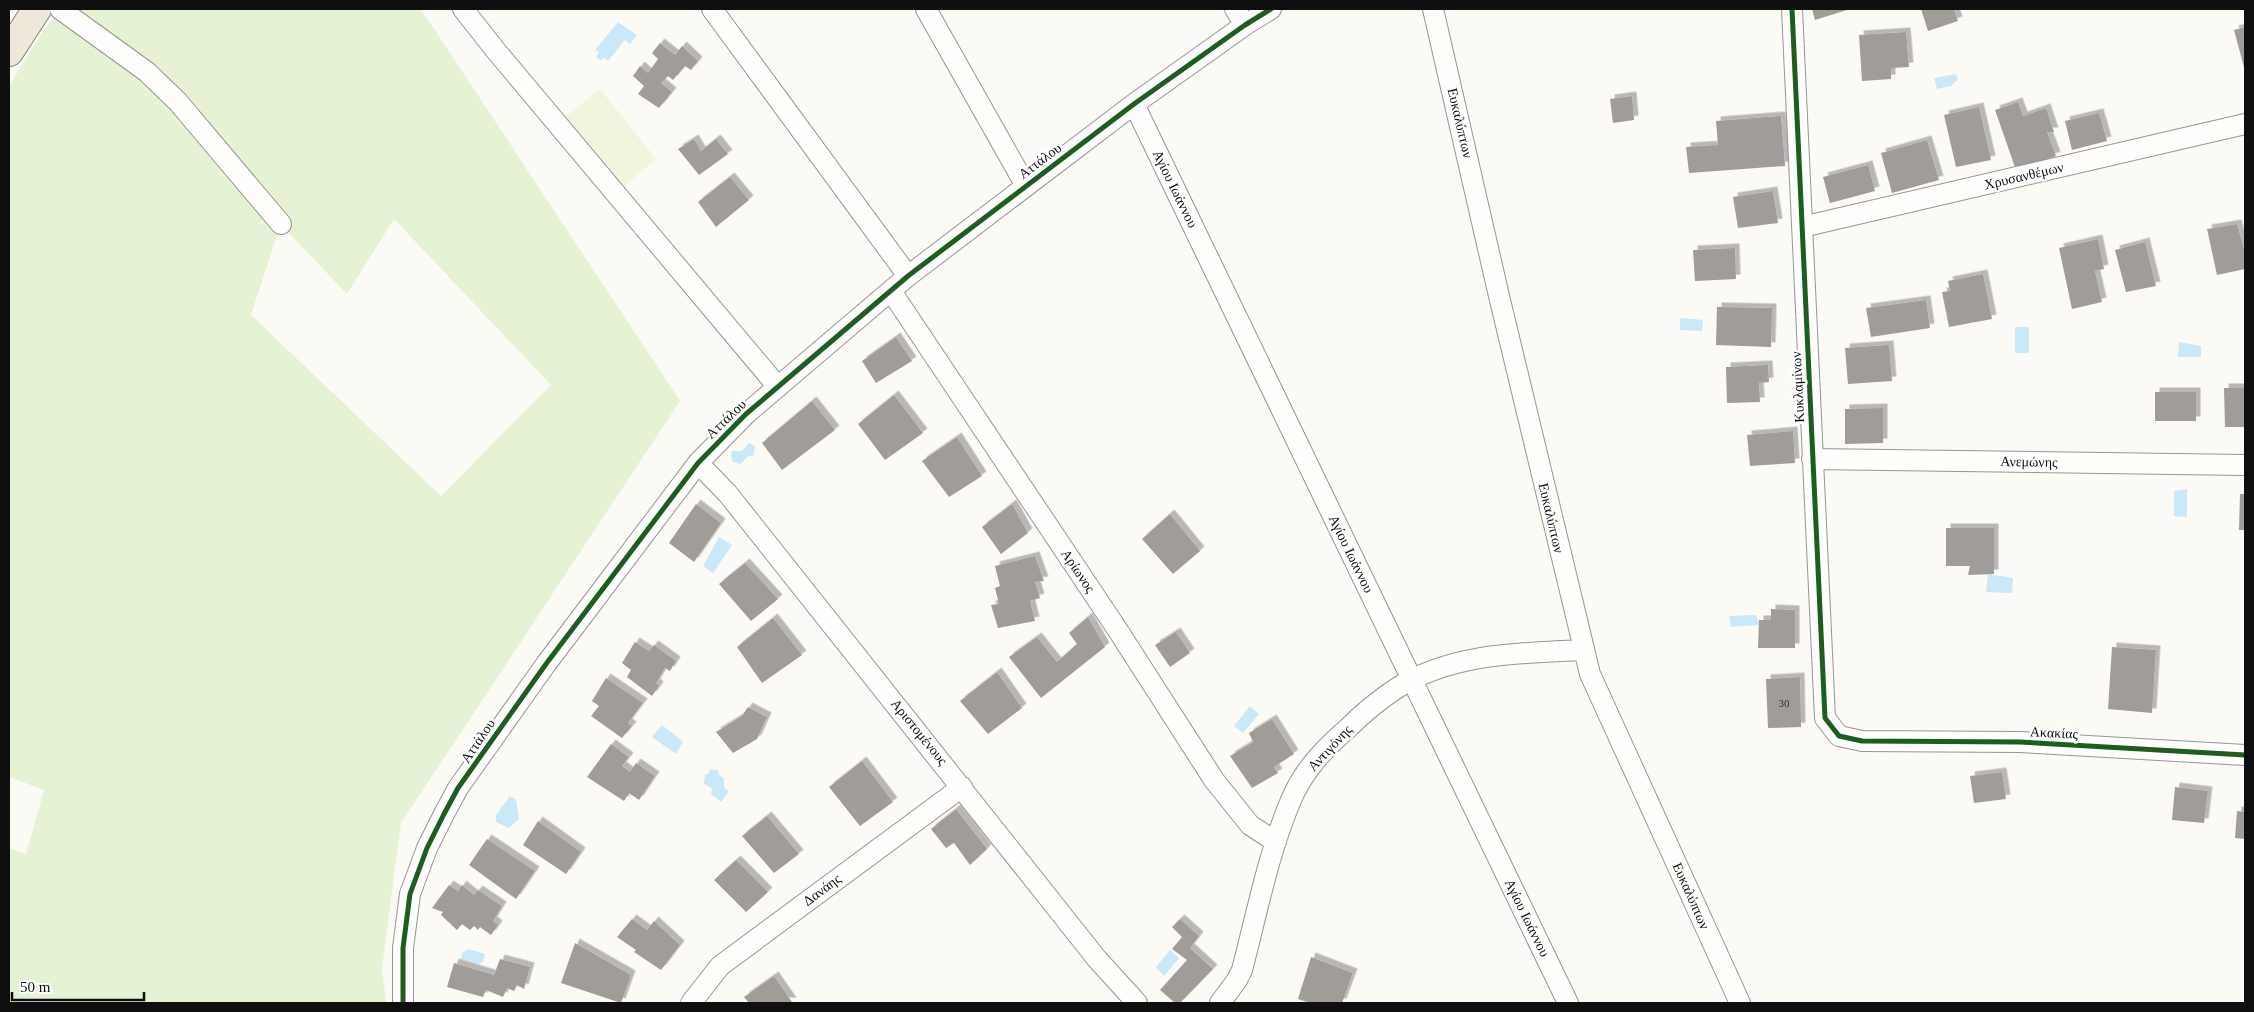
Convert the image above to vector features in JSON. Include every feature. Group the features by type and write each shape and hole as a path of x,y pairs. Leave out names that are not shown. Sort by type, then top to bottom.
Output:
{"main road":[{"path":"9,52 37,9"}],"street":[{"path":"60,9 147,72 178,102 281,224"},
{"path":"463,9 778,387"},
{"path":"712,9 908,276"},
{"path":"926,9 1026,186"},
{"name":"Αττάλου","path":"402,1003 402,958 410,894 427,848 458,788 530,686 698,463 732,426 908,276 1134,104 1240,17 1271,9"},
{"name":"Ευκαλύπτων","path":"1433,9 1583,650 1594,687 1740,1003"},
{"name":"Κυκλαμίνων","path":"1792,9 1825,718 1839,736 1862,741"},
{"name":"Αγίου Ιωάννου","path":"1134,104 1568,1003"},
{"name":"Χρυσανθέμων","path":"1802,227 2245,124"},
{"name":"Αρίωνος","path":"891,291 1117,630 1214,780 1250,825 1276,842"},
{"name":"Ανεμώνης","path":"1812,459 2245,465"},
{"name":"Αριστομένους","path":"698,463 728,494 1097,958 1137,1003"},
{"name":"Αντιγόνης","path":"1220,1003 1238,980 1242,970 1276,842 1299,783 1315,761 1338,736 1370,709 1411,680 1445,666 1486,656 1583,650"},
{"name":"Ακακίας","path":"1862,741 2020,742 2245,755"},
{"name":"Δανάης","path":"691,1003 720,966 962,787"}],"green space":[{"path":"70,9 421,9 680,401 401,823 382,968 386,1003 9,1003 9,848 26,854 44,790 9,777 9,86 41,34 56,15 65,16 146,76 178,107 279,229 251,315 441,496 551,385 394,219 347,294 287,231 288,225 183,100 150,69"},
{"path":"600,89 656,159 622,187 565,117"}],"water":[{"path":"618,22 637,35 630,44 625,40 608,61 605,58 600,60 596,57 599,52 595,50"},
{"path":"1956,74 1958,79 1951,86 1937,89 1934,78"},
{"path":"1680,318 1703,320 1702,331 1680,330"},
{"path":"2015,327 2029,327 2029,353 2015,353"},
{"path":"2179,342 2201,346 2201,357 2178,357"},
{"path":"749,443 755,446 754,455 747,457 741,464 733,462 731,457 732,451 742,451"},
{"path":"2187,489 2187,517 2174,516 2174,491"},
{"path":"719,537 732,545 713,573 703,566"},
{"path":"1988,574 2013,578 2012,593 1986,592"},
{"path":"1756,615 1759,625 1731,627 1729,616"},
{"path":"1250,706 1259,714 1243,733 1234,726"},
{"path":"662,725 683,742 676,754 652,737"},
{"path":"710,769 718,770 719,775 724,778 724,787 729,792 721,802 711,794 712,788 704,784 705,775 709,773"},
{"path":"510,796 516,800 519,819 509,828 496,822 496,815"},
{"path":"469,949 485,954 483,962 478,964 461,959 462,953"},
{"path":"1170,950 1179,958 1164,976 1156,967"}],"building":[{"path":"1812,9 1850,9 1815,20"},
{"path":"1921,9 1954,9 1958,21 1928,31"},
{"path":"2245,27 2245,71 2234,30"},
{"path":"1906,32 1909,67 1891,68 1891,79 1862,81 1859,35"},
{"path":"660,43 675,55 682,46 698,61 691,70 685,66 673,80 668,76 661,83 672,92 659,108 638,94 644,86 633,76 640,66 648,73 658,59 652,53"},
{"path":"1632,96 1634,120 1613,123 1610,99"},
{"path":"2018,102 2023,116 2046,108 2054,132 2047,132 2056,156 2016,170 1995,110"},
{"path":"1979,107 1991,160 1956,167 1944,115"},
{"path":"2099,113 2107,141 2072,150 2065,121"},
{"path":"1781,116 1785,166 1689,173 1686,147 1718,145 1716,121"},
{"path":"694,139 701,151 716,139 728,154 699,175 678,149"},
{"path":"1927,140 1939,180 1892,193 1881,153"},
{"path":"1868,165 1875,191 1830,203 1823,177"},
{"path":"730,177 749,200 716,227 698,202"},
{"path":"1773,191 1778,223 1738,228 1733,197"},
{"path":"2237,224 2245,253 2245,269 2217,275 2207,229"},
{"path":"2098,239 2104,269 2095,271 2102,302 2072,309 2059,248"},
{"path":"2145,242 2156,286 2126,292 2115,250"},
{"path":"1735,248 1736,279 1695,281 1693,250"},
{"path":"1983,274 1992,319 1949,327 1942,292 1950,291 1948,281"},
{"path":"1926,300 1930,328 1871,337 1866,308"},
{"path":"1717,307 1772,308 1771,347 1716,345"},
{"path":"896,337 912,361 876,383 862,361"},
{"path":"1889,345 1892,381 1848,384 1845,348"},
{"path":"1768,365 1769,382 1759,383 1760,402 1727,403 1726,367"},
{"path":"2224,388 2245,388 2245,427 2225,427"},
{"path":"2155,392 2196,392 2196,421 2155,421"},
{"path":"894,395 923,433 885,460 858,424"},
{"path":"812,401 835,430 782,470 762,443"},
{"path":"1883,408 1883,443 1845,444 1845,409"},
{"path":"1793,431 1795,463 1750,466 1747,435"},
{"path":"957,437 982,476 949,497 922,461"},
{"path":"2240,494 2245,494 2245,530 2239,530"},
{"path":"696,504 721,523 694,562 669,543"},
{"path":"1012,504 1028,533 1001,554 982,527"},
{"path":"1170,514 1200,551 1173,574 1142,539"},
{"path":"1946,528 1994,528 1994,574 1968,575 1970,566 1946,566"},
{"path":"1035,556 1044,581 1035,582 1040,598 1030,601 1035,621 998,628 991,605 999,604 995,588 1000,586 995,566"},
{"path":"745,563 778,599 751,621 719,584"},
{"path":"1771,609 1795,610 1795,648 1758,648 1759,620 1771,620"},
{"path":"1088,617 1105,647 1041,698 1009,657 1037,637 1057,662 1077,644 1069,633"},
{"path":"773,618 802,655 762,683 737,647"},
{"path":"1176,632 1190,653 1170,667 1155,645"},
{"path":"635,642 649,651 654,645 676,661 670,671 665,668 656,683 659,686 652,696 627,677 631,670 622,663"},
{"path":"2112,647 2156,650 2152,713 2108,709"},
{"path":"997,672 1022,708 988,734 960,701"},
{"path":"1800,677 1801,727 1768,728 1766,679"},
{"path":"606,678 643,703 628,723 632,726 622,738 591,716 599,706 592,701"},
{"path":"748,707 767,717 757,739 733,753 716,732 742,716"},
{"path":"1272,719 1294,754 1274,767 1278,773 1252,788 1230,756 1253,742 1249,733"},
{"path":"611,744 629,757 622,766 630,772 636,763 655,776 639,800 629,793 624,801 587,777"},
{"path":"862,761 893,802 860,826 829,787"},
{"path":"2002,772 2006,799 1974,803 1970,776"},
{"path":"2175,787 2208,791 2204,823 2172,820"},
{"path":"956,809 987,849 970,865 954,843 946,848 931,829"},
{"path":"2237,811 2245,812 2245,839 2235,838"},
{"path":"767,816 799,854 774,873 742,836"},
{"path":"538,821 581,852 566,874 523,845"},
{"path":"487,839 535,871 516,899 469,865"},
{"path":"736,860 768,892 746,912 714,880"},
{"path":"449,885 458,891 462,885 474,895 478,890 502,906 493,921 498,925 491,935 480,927 478,930 474,926 470,930 462,924 457,930 441,915 443,912 432,908"},
{"path":"632,919 647,930 654,921 680,945 661,970 634,952 636,950 617,937"},
{"path":"1180,919 1199,936 1190,948 1213,969 1180,1003 1175,1003 1160,990 1187,960 1172,949 1182,937 1172,927"},
{"path":"575,943 631,975 621,1003 561,983"},
{"path":"1311,957 1353,973 1342,1003 1310,1003 1298,999"},
{"path":"500,959 530,967 524,989 517,985 514,991 507,988 503,997 486,990 483,997 447,987 454,963 494,975"},
{"path":"774,976 792,1002 749,1003 744,997"}],"cycle path":[{"path":"403,1003 403,948 410,894 427,848 458,788 546,664 698,463 746,414 908,276 1134,104 1245,25 1271,9"},
{"path":"1792,9 1825,718 1839,736 1862,741 2020,742 2245,755"}]}
